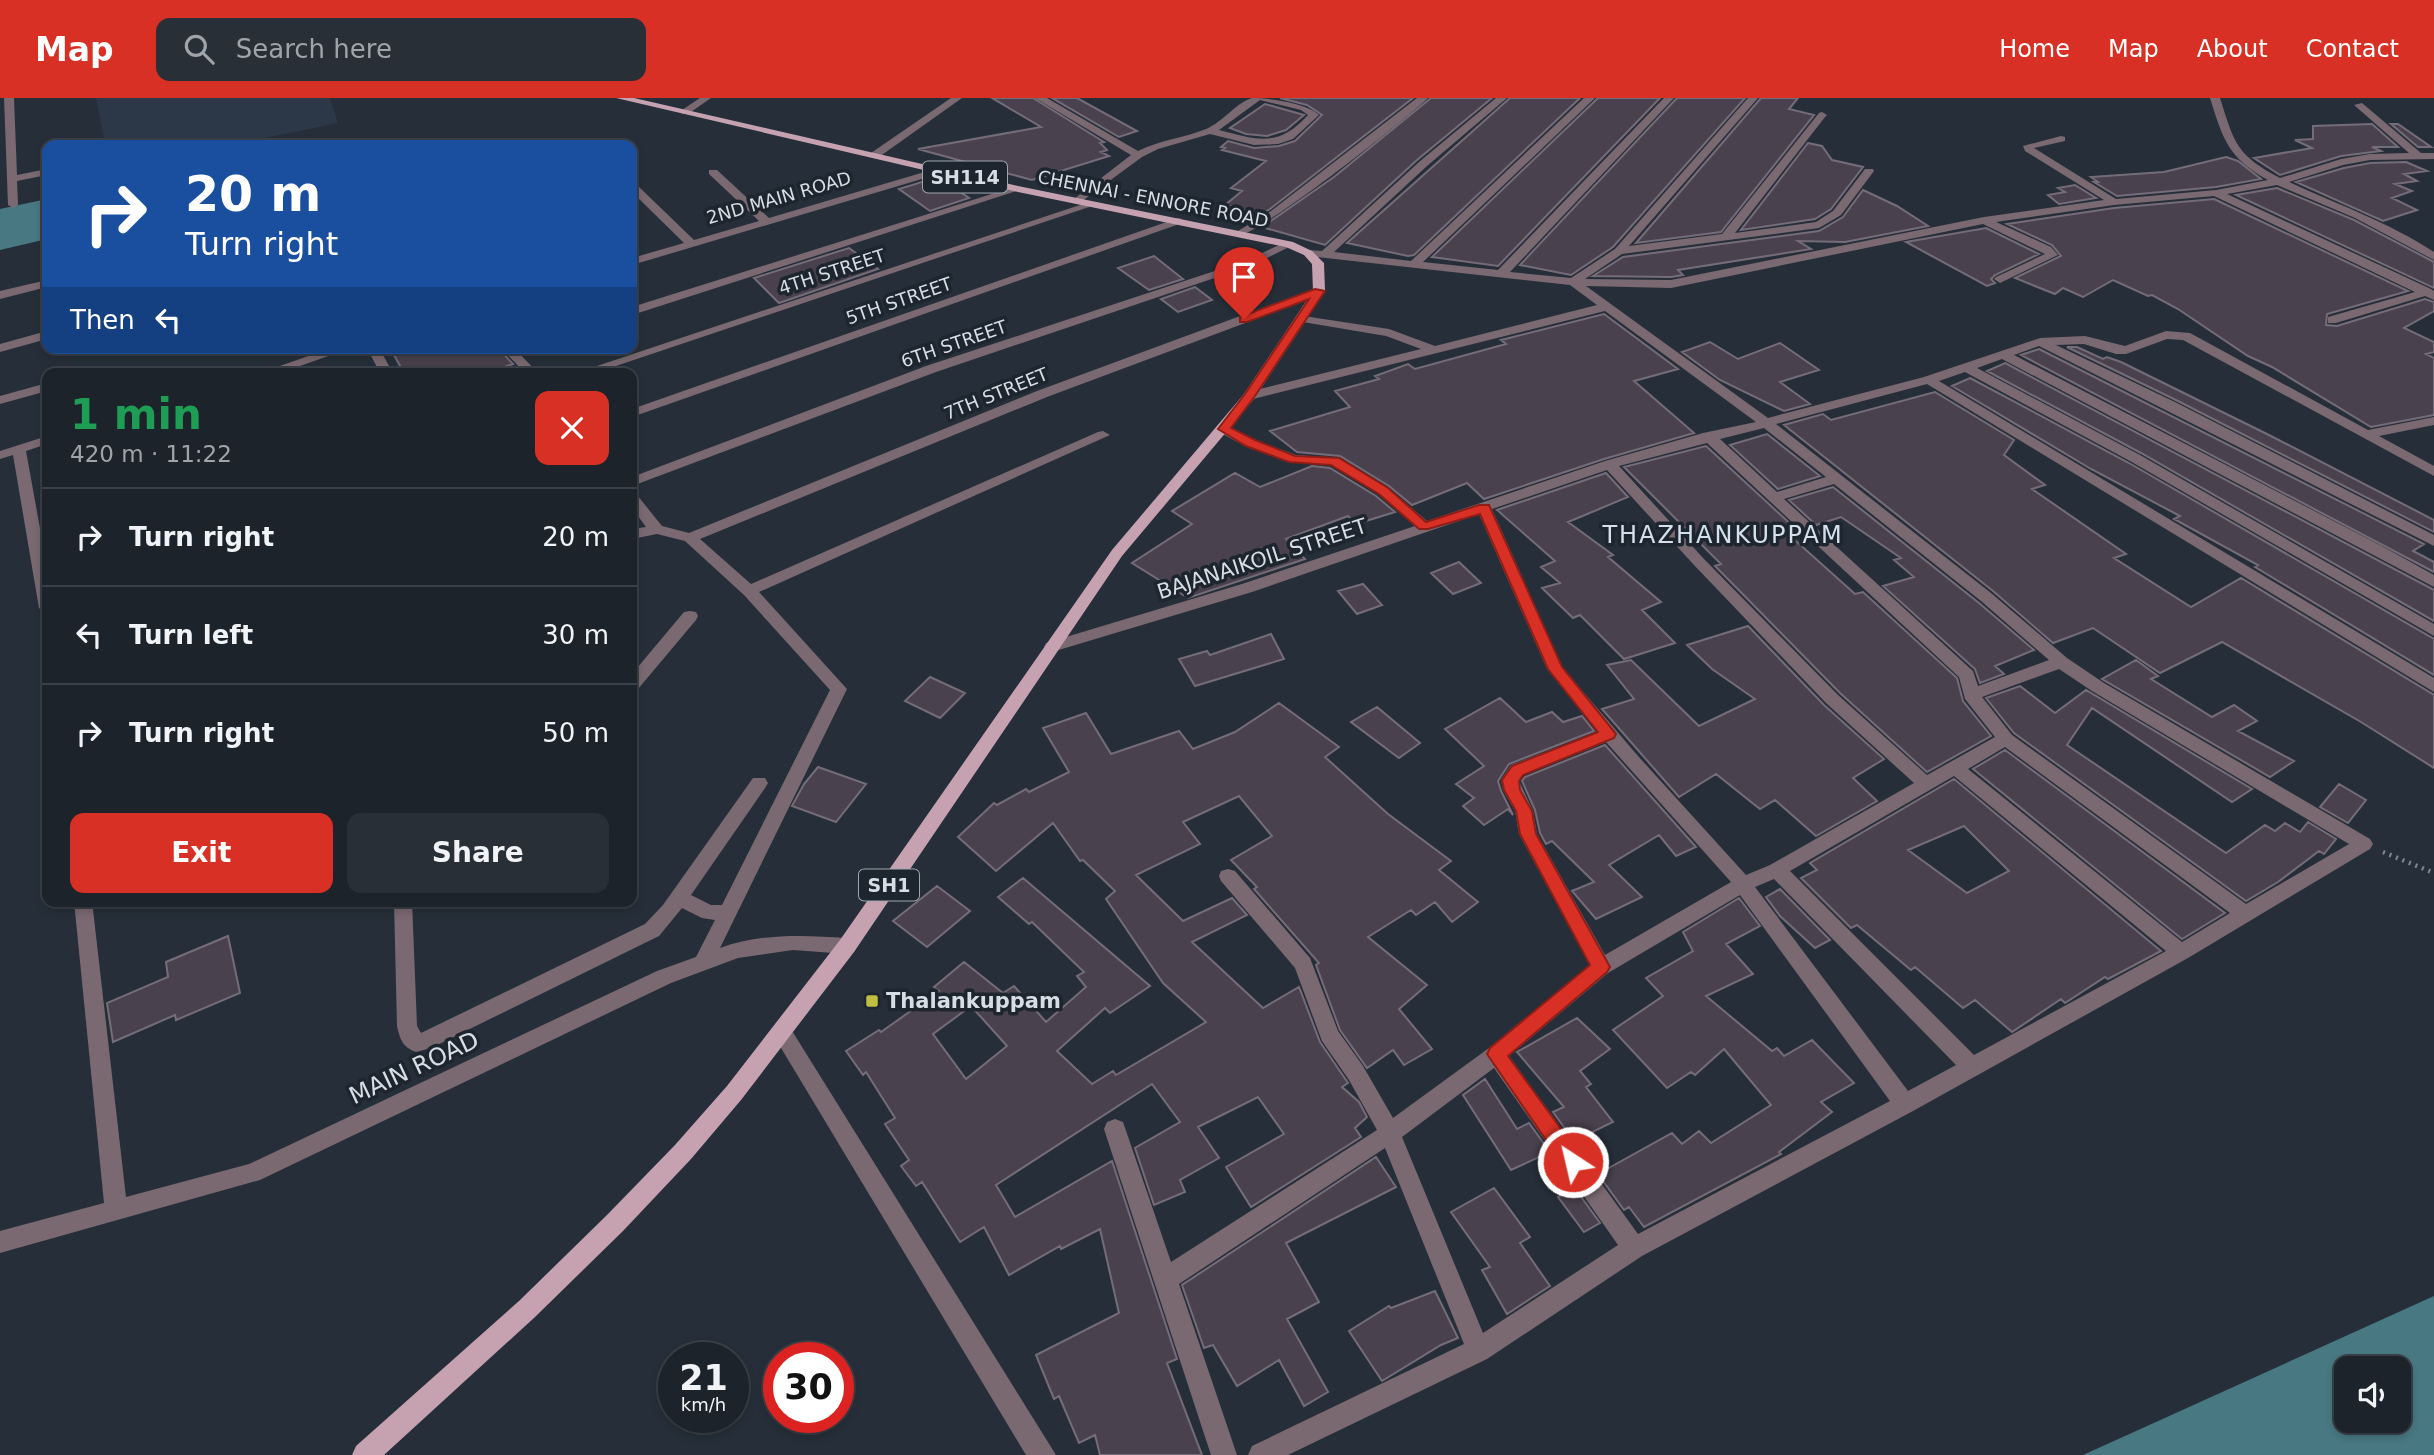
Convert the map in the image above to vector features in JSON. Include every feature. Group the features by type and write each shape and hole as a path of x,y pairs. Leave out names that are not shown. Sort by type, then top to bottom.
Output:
{"main road":[{"name":"CHENNAI - ENNORE ROAD","path":"621,98 1018,189 1242,233 1317,254"},
{"path":"1317,254 1319,291"},
{"name":"SH1","path":"365,1455 518,1318 615,1223 683,1152 782,1032 847,946 1117,553 1250,396 1319,291"}],"street":[{"path":"9,98 6,164 12,179 13,205"},
{"path":"685,112 706,98"},
{"path":"875,155 957,98"},
{"path":"1078,201 1138,155 1154,147 1210,131 1227,122 1256,98"},
{"path":"1210,131 1262,144 1276,144 1314,115 1304,108 1263,98"},
{"path":"1242,233 1275,214 1423,98"},
{"path":"1317,254 1502,98"},
{"path":"1414,264 1590,98"},
{"path":"1501,274 1669,98"},
{"path":"1573,282 1619,251 1753,98"},
{"path":"2216,98 2227,135 2236,152 2281,181 2381,226 2434,257"},
{"path":"1043,99 1138,155"},
{"path":"2359,105 2417,155"},
{"path":"1725,238 1822,115"},
{"path":"2062,139 2028,146 2114,202"},
{"path":"1317,254 1573,282 1671,284 1984,219 2114,202 2216,193 2281,181 2359,158 2434,156"},
{"name":"2ND MAIN ROAD","path":"637,260 938,171"},
{"path":"713,172 767,222"},
{"path":"1619,251 1819,225 1830,220 1869,172"},
{"path":"12,179 42,173"},
{"path":"637,309 1018,189"},
{"path":"637,191 692,244"},
{"path":"2216,193 2430,294"},
{"name":"4TH STREET","path":"597,368 1093,204"},
{"path":"1984,219 2047,249 2052,255 2000,279"},
{"name":"5TH STREET","path":"637,411 1178,221"},
{"name":"6TH STREET","path":"637,480 931,369 1249,263 1289,244"},
{"path":"1261,1455 1478,1350 1634,1248 1905,1104 2181,952 2364,844 2098,687 2061,662 1986,597 1765,422 1573,282"},
{"path":"0,295 42,285"},
{"name":"7TH STREET","path":"690,538 1042,394 1319,291"},
{"path":"2332,320 2430,294"},
{"path":"1250,396 1605,307"},
{"path":"1301,318 1370,328 1432,349"},
{"name":"BAJANAIKOIL STREET","path":"1052,648 1247,588 1610,464 1708,436 1843,404 1929,380 2040,342 2085,340 2116,350 2126,350 2166,335 2186,336 2434,472"},
{"path":"0,348 42,336"},
{"path":"2040,342 2172,406 2434,541"},
{"path":"282,368 326,354"},
{"path":"514,354 526,368"},
{"path":"2002,354 2375,548 2434,582"},
{"path":"1967,368 2135,457 2434,630"},
{"path":"1929,380 2434,685"},
{"path":"0,400 42,388"},
{"path":"2366,435 2434,421"},
{"path":"1224,429 1250,443 1294,460 1334,461 1376,486 1424,527"},
{"path":"749,591 1103,435"},
{"path":"1708,436 1815,538 1967,675 1971,695 2006,739 2244,913"},
{"path":"0,455 42,442"},
{"path":"19,449 42,580"},
{"path":"1610,464 1782,649 1832,699 1926,784"},
{"path":"1775,497 1835,479"},
{"path":"637,506 657,528 690,538 749,591 839,690 703,963"},
{"path":"1484,508 1555,669 1609,734 1743,884 1905,1104"},
{"path":"637,533 657,528"},
{"path":"637,679 690,616"},
{"path":"1971,695 2061,662"},
{"path":"1601,967 1528,834 1524,811 1512,790 1510,780 1517,770 1609,734"},
{"path":"1166,1279 1390,1133 1496,1054 1601,967 1743,884 1777,870 2006,739"},
{"path":"1955,768 2181,952"},
{"path":"403,907 407,1026 410,1038 416,1043 439,1037 639,937 661,922 759,783"},
{"path":"1777,870 1971,1066"},
{"path":"1228,876 1303,964 1329,1035 1356,1073 1390,1133 1478,1350"},
{"path":"679,898 709,913 729,912"},
{"path":"84,907 116,1211"},
{"name":"MAIN ROAD","path":"0,1242 252,1173 664,977 737,950 793,942 847,946"},
{"path":"782,1032 1043,1455"},
{"path":"1496,1054 1634,1248"},
{"path":"1115,1129 1224,1455"}],"path":[{"path":"2364,844 2434,873"}],"shaded area":[{"path":"96,98 330,98 338,123 255,140 104,140"},
{"path":"42,200 42,240 0,250 0,209"},
{"path":"2434,1296 2434,1455 2083,1455"}],"building":[{"path":"992,98 1033,98 1104,142 1100,143 1107,150 1101,152 1109,156 1032,180 918,149 1041,127"},
{"path":"1052,98 1077,98 1137,131 1119,137"},
{"path":"1280,98 1413,98 1270,209 1246,223 1241,222 1253,212 1225,205 1242,191 1231,188 1266,161 1222,150 1225,148 1221,147 1228,141 1254,148 1279,146 1295,141 1322,115 1307,105"},
{"path":"1431,98 1492,98 1417,160 1325,245 1262,227 1334,177"},
{"path":"1510,98 1580,98 1414,255 1347,243"},
{"path":"1598,98 1660,98 1498,266 1432,257"},
{"path":"1677,98 1745,98 1613,247 1571,275 1520,265"},
{"path":"1761,98 1798,98 1789,109 1814,115 1721,232 1636,243"},
{"path":"1265,104 1304,115 1286,130 1267,136 1246,134 1230,128"},
{"path":"2372,124 2398,147 2372,147 2381,151 2341,156 2280,175 2254,158 2312,148 2295,140 2313,139 2313,126"},
{"path":"2391,124 2398,124 2431,147 2418,147"},
{"path":"1808,143 1822,146 1832,160 1863,167 1831,209 1815,219 1741,230"},
{"path":"2226,157 2238,161 2261,179 2216,187 2117,196 2094,182 2098,182 2091,177 2164,172"},
{"path":"2406,162 2427,171 2404,174 2417,181 2395,184 2412,191 2392,198 2417,210 2383,221 2296,182 2370,163"},
{"path":"938,177 969,198 930,211 899,189"},
{"path":"2075,185 2096,198 2059,204 2048,195 2065,192 2058,188"},
{"path":"2277,188 2354,220 2434,262 2434,288 2236,195"},
{"path":"1863,190 1897,206 1928,226 1845,242 1798,241 1811,249 1678,270 1683,275 1671,277 1593,276 1623,257 1819,231 1843,217"},
{"path":"2214,199 2408,291 2327,314 2326,325 2337,326 2425,299 2434,302 2434,311 2404,328 2434,342 2434,352 2426,354 2434,358 2434,415 2371,427 2272,367 2248,356 2178,309 2152,295 2148,296 2113,280 2083,297 2063,288 2055,294 2015,278 2061,256 2052,245 2007,224 2114,208"},
{"path":"1986,228 2039,254 1995,275 1991,279 1995,283 1987,286 1906,242"},
{"path":"849,248 878,269 779,303 754,278"},
{"path":"1154,256 1183,279 1149,290 1118,268"},
{"path":"1195,287 1212,300 1178,312 1161,299"},
{"path":"1604,314 1678,369 1634,381 1694,433 1604,459 1484,499 1467,483 1412,505 1389,486 1340,456 1297,452 1270,431 1350,407 1335,391 1379,379 1375,376 1408,364 1415,369 1506,344 1501,340"},
{"path":"1710,342 1738,359 1780,343 1819,370 1780,382 1810,404 1784,411 1720,380 1682,352"},
{"path":"2067,347 2077,347 2103,359 2107,357 2121,362 2271,436 2434,520 2434,532 2178,401"},
{"path":"2039,349 2424,544 2413,551 2434,562 2434,572 2021,355"},
{"path":"393,354 504,354 513,364 501,368 401,368"},
{"path":"2005,363 2434,590 2434,621 2141,453 1987,371"},
{"path":"1970,378 2129,463 2434,639 2434,675 2255,567 2258,565 2174,519 2180,516 2091,469 1952,386"},
{"path":"1935,392 2014,440 2004,455 2045,485 2032,489 2126,554 2114,558 2191,607 2241,578 2434,695 2434,768 2361,722 2222,642 2160,673 2093,628 2053,643 1993,591 1784,425 1823,414 1831,420"},
{"path":"1767,434 1820,476 1778,489 1730,445"},
{"path":"1706,446 1797,530 1787,533 1855,594 1863,592 1957,678 1963,701 1991,736 1927,772 1840,693 1715,566 1721,564 1624,467"},
{"path":"1312,466 1330,468 1376,496 1395,512 1356,524 1348,516 1286,539 1305,559 1188,598 1132,563 1192,524 1172,511 1235,473 1260,487"},
{"path":"1606,473 1628,497 1568,522 1613,555 1608,557 1661,602 1642,610 1675,643 1624,659 1580,615 1573,618 1542,588 1560,583 1541,567 1555,561 1497,510"},
{"path":"1833,487 2034,650 1995,666 2004,674 1980,683 1975,669 1883,586 1914,577 1894,560 1901,558 1841,517 1816,525 1789,500"},
{"path":"1459,562 1481,583 1453,594 1431,573"},
{"path":"1363,584 1382,605 1357,614 1338,591"},
{"path":"1748,626 1824,705 1884,759 1853,778 1877,801 1816,836 1775,800 1760,809 1716,774 1679,797 1602,709 1634,699 1607,665 1631,660 1699,726 1755,699 1712,669 1687,645"},
{"path":"1271,634 1284,659 1195,686 1179,659 1207,651 1210,655"},
{"path":"2136,660 2158,676 2151,679 2212,717 2234,705 2257,721 2238,731 2294,761 2270,777 2102,679"},
{"path":"930,677 965,693 940,718 905,701"},
{"path":"2020,686 2055,713 2086,690 2252,789 2232,802 2092,708 2067,745 2226,853 2265,825 2275,831 2285,823 2300,832 2308,822 2336,839 2324,854 2319,851 2278,882 2246,901 2014,733 1986,698"},
{"path":"1500,698 1526,722 1552,712 1563,722 1582,716 1594,731 1509,764 1498,781 1513,815 1508,809 1484,825 1463,806 1474,798 1456,784 1484,766 1445,729"},
{"path":"1279,703 1339,747 1325,757 1388,814 1451,861 1439,870 1478,902 1452,922 1435,902 1416,915 1411,910 1368,937 1427,985 1399,1009 1432,1049 1404,1065 1393,1050 1367,1068 1340,1030 1316,965 1319,963 1254,889 1257,887 1231,860 1272,836 1239,796 1183,822 1200,844 1136,875 1183,921 1232,898 1247,915 1192,942 1263,1008 1299,987 1320,1042 1348,1083 1342,1087 1359,1102 1367,1117 1355,1128 1361,1137 1251,1207 1226,1167 1284,1134 1258,1097 1198,1127 1219,1158 1180,1180 1185,1192 1154,1205 1135,1148 1180,1122 1152,1084 996,1185 1015,1217 1112,1161 1177,1359 1167,1363 1202,1455 1100,1455 1095,1435 1079,1443 1059,1396 1054,1399 1036,1355 1119,1313 1100,1229 1061,1249 1060,1246 1009,1275 984,1227 960,1242 922,1182 916,1186 901,1166 909,1160 885,1124 895,1118 866,1072 863,1075 846,1051 879,1030 881,1032 939,991 934,987 964,962 1003,993 1014,986 1046,1022 1086,987 1077,976 1084,972 1032,922 1029,924 998,897 1023,878 1150,986 1110,1013 1105,1008 1057,1051 1092,1084 1113,1071 1116,1075 1206,1022 1163,983 1106,899 1115,891 1083,860 1080,861 1053,823 996,871 958,837 994,803 997,805 1026,789 1029,792 1069,772 1043,728 1086,713 1111,754 1179,731 1193,749 1235,732","holes":["971,1006 1007,1046 966,1079 933,1034"]},
{"path":"1377,707 1420,743 1399,758 1351,722"},
{"path":"1605,745 1696,847 1676,856 1659,835 1609,865 1642,897 1596,919 1572,891 1594,882 1552,841 1546,844 1522,781 1525,777"},
{"path":"2005,750 2225,913 2182,939 1973,769"},
{"path":"818,767 866,784 836,822 792,806 804,784"},
{"path":"1954,779 2161,951 2108,979 2105,977 2065,1003 2061,999 2012,1032 1975,1000 1963,1008 1915,967 1911,970 1857,925 1851,928 1801,878 1817,870 1810,863","holes":["1964,826 2009,871 1967,893 1908,850"]},
{"path":"2339,784 2366,800 2348,823 2320,807"},
{"path":"937,886 970,911 927,947 893,921"},
{"path":"1780,889 1830,940 1815,948 1780,916 1766,897"},
{"path":"1739,898 1760,926 1726,944 1753,974 1706,996 1772,1051 1777,1048 1784,1056 1812,1040 1854,1083 1821,1102 1832,1112 1779,1152 1781,1154 1644,1227 1629,1207 1624,1210 1598,1174 1672,1133 1682,1144 1699,1131 1711,1143 1771,1105 1724,1049 1695,1075 1691,1072 1667,1088 1613,1030 1663,996 1646,978 1693,951 1683,932"},
{"path":"228,936 240,993 176,1020 175,1015 113,1042 107,1003 168,977 166,962"},
{"path":"1577,1018 1610,1049 1580,1071 1591,1084 1586,1087 1613,1122 1574,1141 1553,1112 1564,1107 1517,1052"},
{"path":"1485,1079 1517,1129 1529,1123 1550,1152 1511,1170 1463,1095"},
{"path":"1376,1157 1396,1187 1286,1243 1319,1302 1287,1319 1328,1392 1304,1406 1279,1360 1237,1386 1213,1345 1204,1348 1182,1285"},
{"path":"1574,1187 1600,1223 1584,1232 1558,1197"},
{"path":"1494,1188 1530,1237 1520,1243 1550,1286 1507,1314 1482,1270 1490,1267 1451,1212"},
{"path":"1435,1291 1458,1338 1441,1345 1382,1381 1349,1331 1389,1306 1391,1308"}],"place":[{"name":"Thalankuppam","path":"872,1001"}],"district":[{"name":"THAZHANKUPPAM","path":"1723,535"}],"route":[{"path":"1244,319 1319,291 1250,396 1224,429 1250,443 1294,460 1334,461 1369,480 1424,527 1484,508 1555,669 1609,734 1517,770 1510,780 1512,790 1524,811 1528,834 1601,967 1496,1054 1573,1162"}]}
